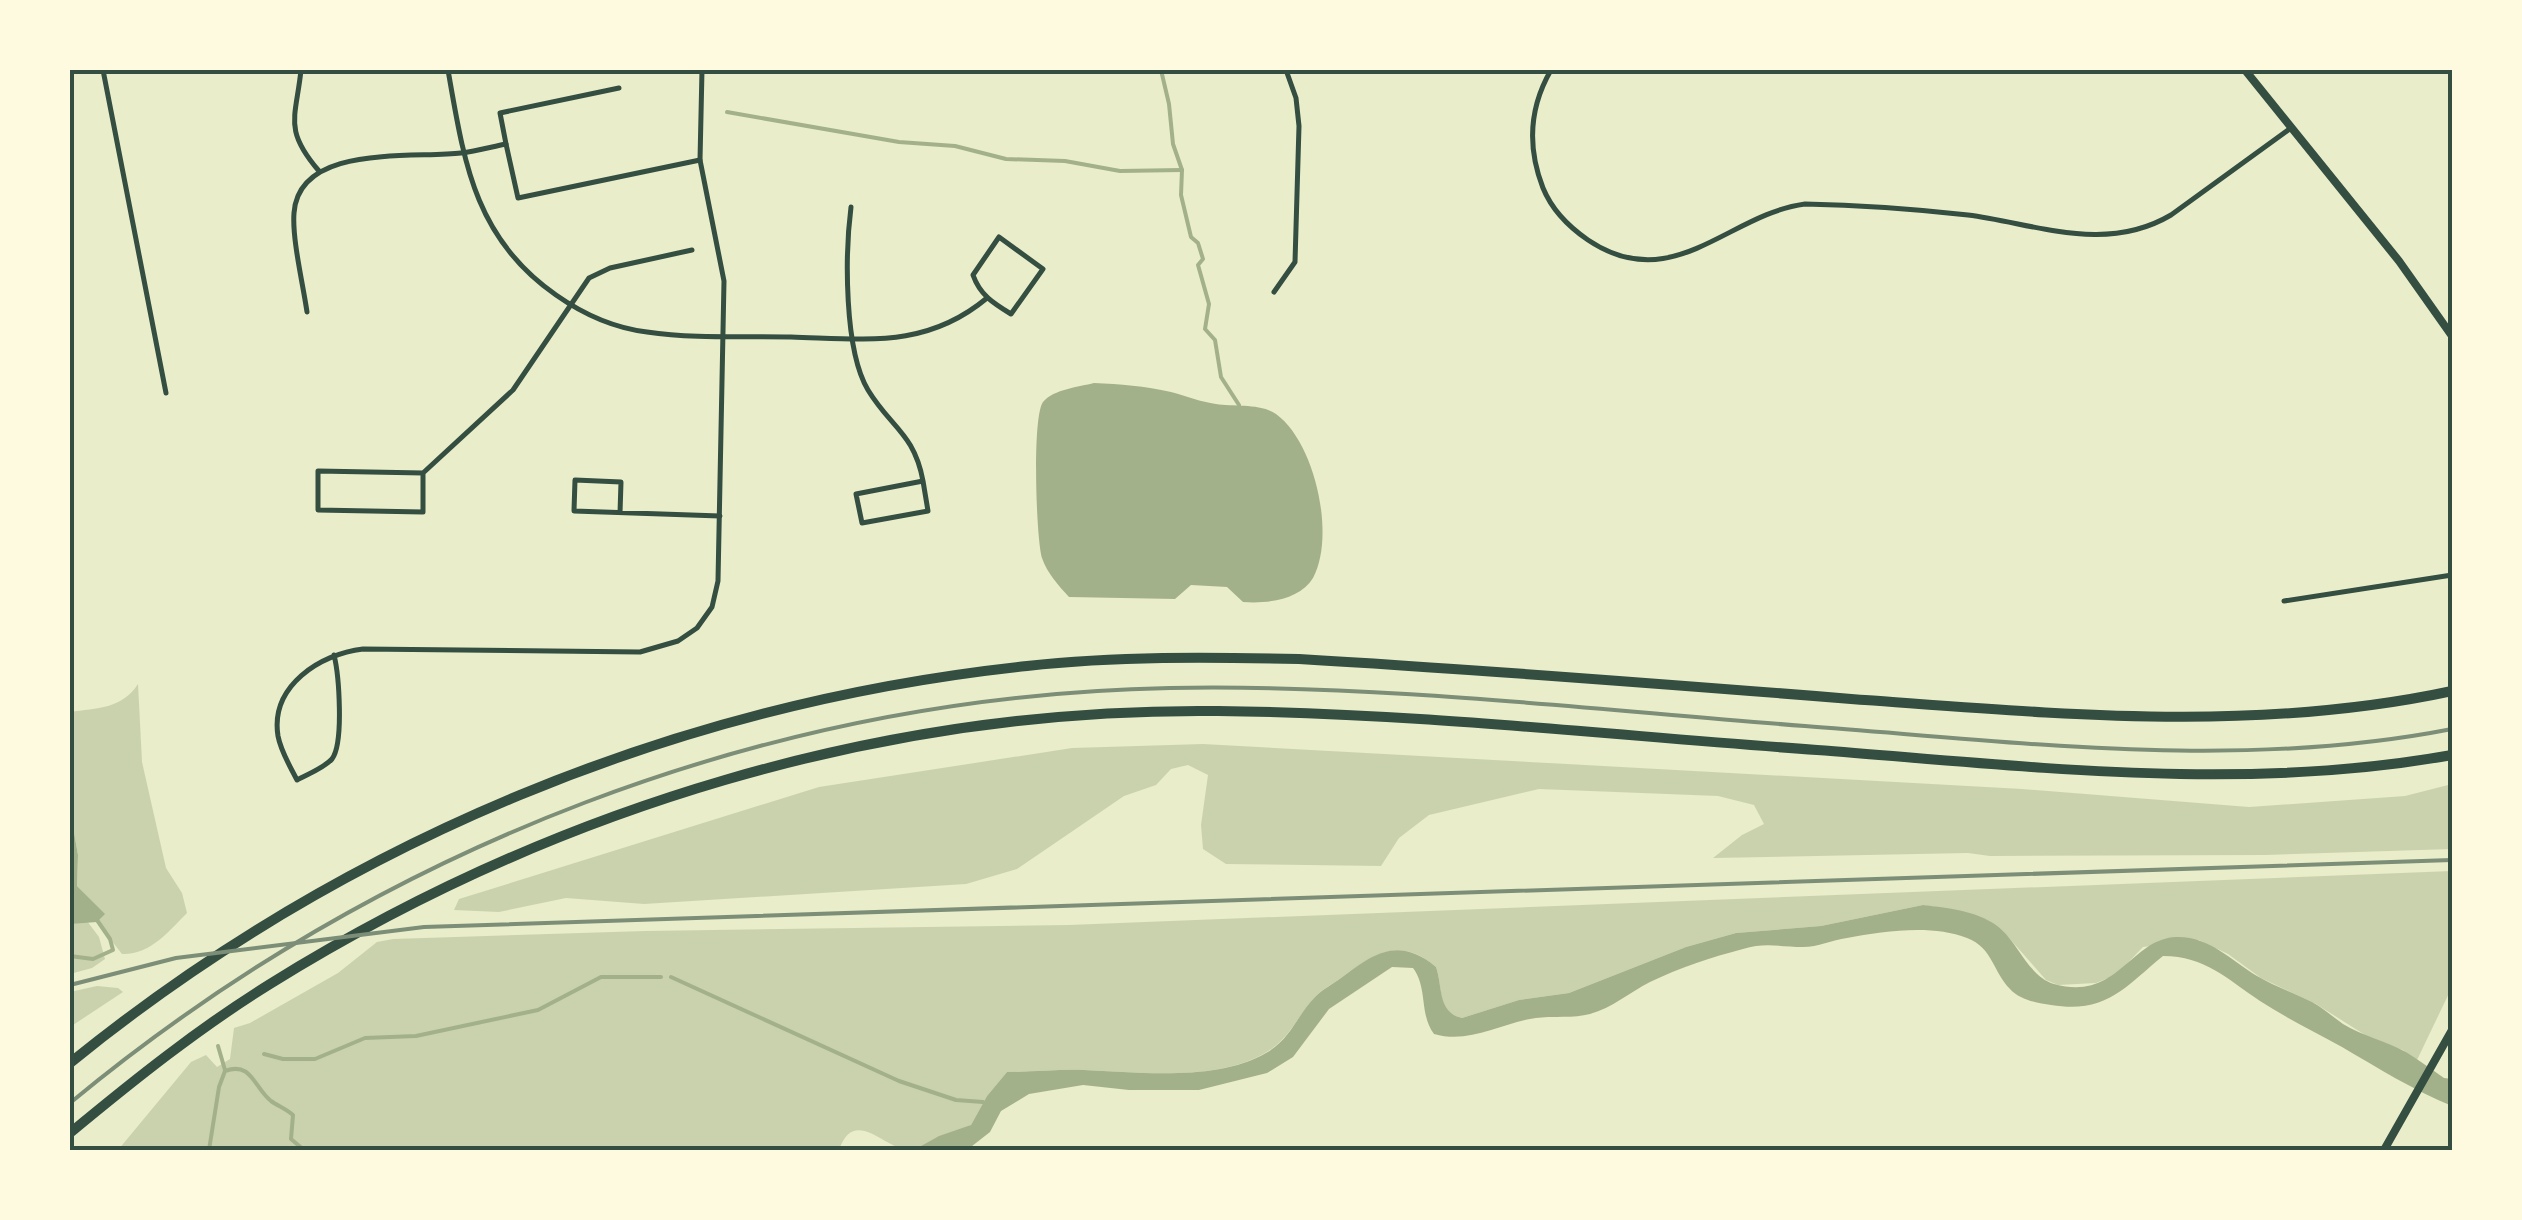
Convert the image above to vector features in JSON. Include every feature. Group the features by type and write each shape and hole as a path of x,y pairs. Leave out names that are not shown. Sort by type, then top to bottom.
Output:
{"highway":[{"path":"70,1064 154,998 300,904 468,816 619,756 782,708 922,680 1029,666 1166,658 1299,659 2146,718 2270,717 2384,704 2452,691"},
{"path":"70,1133 182,1043 270,983 436,890 492,864 637,807 794,760 935,732 1112,714 1216,711 1317,714 2146,774 2317,772 2452,755"}],"main road":[{"path":"2246,70 2398,260 2452,336"},
{"path":"2384,1150 2452,1030"}],"street":[{"path":"103,70 166,393"},
{"path":"302,70 293,121 301,146 319,171"},
{"path":"448,70 463,153 476,196 495,234 526,272 569,305 606,322 636,331 724,336 899,338 933,331 965,316 986,298"},
{"path":"334,655 338,674 337,747 328,763 297,780 279,739 280,711 306,670 334,655 363,650 619,654 668,645 698,628 712,607 718,581 724,336 722,261 700,160 702,70"},
{"path":"1274,292 1296,262 1299,126 1296,98 1286,70"},
{"path":"1551,70 1535,106 1531,137 1546,196 1570,226 1596,246 1648,259 1694,251 1762,215 1805,204 1954,214 2094,236 2123,234 2170,215 2292,128"},
{"path":"619,88 500,114 518,198 700,160"},
{"path":"307,312 294,212 305,185 319,171 355,160 463,153 506,144"},
{"path":"851,207 846,263 862,380 913,446 923,482 928,511 862,523 856,494 923,482"},
{"path":"998,236 1043,268 1010,314 986,298 972,275 998,236"},
{"path":"423,473 423,512 318,510 318,471 423,473 513,390 582,286 598,273 692,250"},
{"path":"620,513 621,482 574,480 574,511 620,513 720,516"},
{"path":"2284,602 2452,576"}],"shaded area":[{"path":"1094,383 1152,388 1210,403 1262,408 1290,427 1311,467 1322,515 1320,560 1307,585 1291,596 1262,602 1243,602 1227,587 1191,585 1175,599 1069,597 1042,558 1037,430 1043,402 1060,391"},
{"path":"138,684 142,762 166,868 182,893 187,913 150,946 122,954 97,922 104,914 77,886 78,855 70,810 70,712 117,703"},
{"path":"1203,744 2022,789 2249,807 2405,796 2452,784 2452,849 2265,855 1968,853 1713,858 1742,835 1764,824 1754,805 1718,796 1539,789 1429,815 1399,838 1381,866 1226,864 1203,849 1201,825 1208,775 1188,765 1171,769 1156,785 1124,796 1017,869 966,884 644,904 566,898 499,912 454,910 459,899 819,787 1072,748"},
{"path":"70,810 78,855 77,886 105,914 97,922 70,924"},
{"path":"2452,871 2452,987 2417,1060 2403,1050 2373,1040 2199,940 2143,947 2116,975 2096,983 2058,985 2046,980 2002,930 1987,920 1923,905 1821,926 1736,933 1686,947 1569,993 1519,1000 1462,1018 1444,1004 1436,967 1410,952 1387,952 1364,962 1321,991 1281,1041 1245,1062 1201,1072 1007,1072 987,1096 971,1125 912,1150 854,1131 839,1150 118,1150 191,1062 206,1055 217,1067 230,1059 234,1028 250,1023 338,973 377,942 393,939 1069,925"},
{"path":"1923,905 1985,918 2002,930 2038,975 2054,984 2076,987 2109,978 2160,940 2199,940 2264,980 2312,1002 2343,1024 2398,1048 2444,1078 2452,1079 2452,1106 2191,960 2163,956 2125,988 2100,1002 2070,1007 2051,1005 2014,993 1976,942 1939,931 1908,930 1861,935 1809,947 1751,947 1672,972 1590,1014 1530,1019 1459,1037 1434,1034 1413,968 1392,967 1329,1009 1293,1057 1267,1073 1199,1090 1129,1090 1083,1085 1029,1094 1001,1111 990,1132 967,1150 914,1150 971,1125 987,1096 1007,1072 1201,1072 1246,1062 1282,1041 1322,991 1365,961 1387,952 1410,952 1436,967 1448,1010 1462,1018 1519,1000 1569,993 1686,947 1736,933 1821,926"},
{"path":"87,921 99,937 105,959 92,968 70,974 70,924"},
{"path":"97,986 123,992 70,1027 70,992"}],"waterway":[{"path":"1161,70 1173,144 1182,170 1181,195 1191,237 1198,243 1203,259 1198,265 1209,304 1205,329 1215,340 1221,377 1239,405"},
{"path":"727,112 899,142 955,146 1006,159 1065,161 1120,171 1182,170"},
{"path":"70,956 93,959 113,950 97,920"},
{"path":"264,1054 283,1059 315,1059 365,1038 416,1036 538,1010 601,977 661,977"},
{"path":"671,977 899,1081 956,1100 983,1102"},
{"path":"218,1046 225,1070"},
{"path":"209,1150 219,1087 225,1071 234,1069 247,1073 265,1096 293,1115 291,1139 304,1150"}],"railway":[{"path":"70,1103 189,1012 316,931 448,861 585,802 727,755 872,720 1020,698 1170,688 1249,688 1488,700 2129,749 2291,748 2372,742 2452,729"},
{"path":"70,985 176,958 424,927 2452,860"}]}
